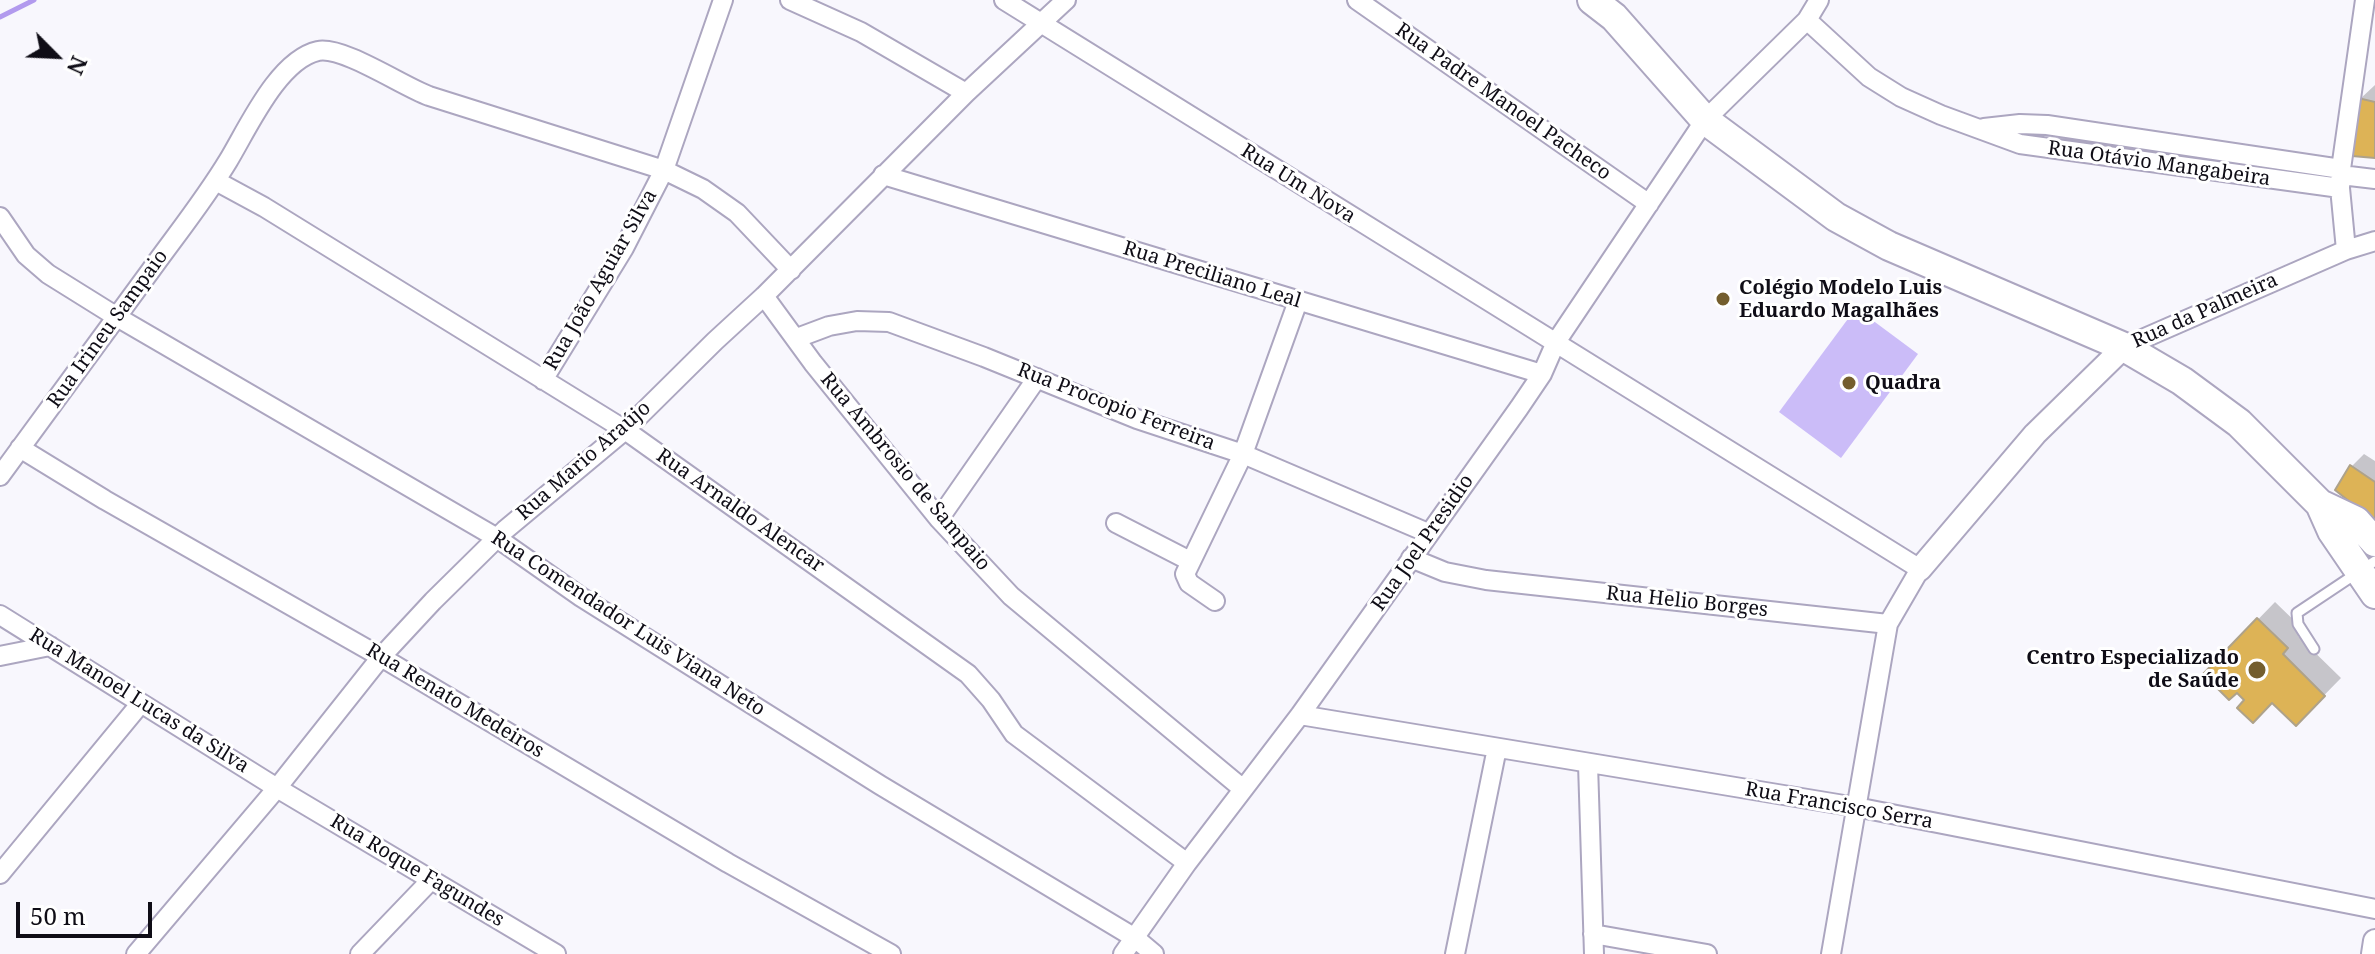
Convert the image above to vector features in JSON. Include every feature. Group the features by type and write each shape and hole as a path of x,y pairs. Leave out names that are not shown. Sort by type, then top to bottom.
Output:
{"main road":[{"name":"Rua da Palmeira","path":"1592,0 1614,17 1705,120 1855,229 2124,347"},
{"path":"2124,347 2182,381 2239,423 2320,504 2356,521 2375,542"},
{"path":"2320,504 2332,531 2370,575"}],"street":[{"name":"Rua João Aguiar Silva","path":"543,380 624,248 664,170 723,0"},
{"path":"790,0 861,32 966,93"},
{"name":"Rua Um Nova","path":"1004,0 1920,569"},
{"name":"Rua Mario Araújo","path":"136,954 277,788 381,657 497,538 625,430 791,270 966,93 1066,0"},
{"name":"Rua Padre Manoel Pacheco","path":"1357,0 1649,204"},
{"name":"Rua Joel Presidio","path":"1123,954 1187,863 1300,715 1542,374 1556,342 1705,120 1807,20 1819,0"},
{"path":"2346,250 2341,178 2365,0"},
{"name":"Rua Otávio Mangabeira","path":"1807,20 1869,77 1901,97 2020,144 2193,168 2375,179"},
{"name":"Rua Irineu Sampaio","path":"0,476 216,181 267,95 286,71 306,55 329,50 353,58 405,87 429,96 664,170"},
{"name":"Rua Otávio Mangabeira","path":"1980,128 2047,125 2196,147 2341,178"},
{"path":"2193,168 2196,147"},
{"path":"664,170 703,189 737,213 791,270"},
{"name":"Rua Preciliano Leal","path":"883,175 1542,374"},
{"name":"Rua Arnaldo Alencar","path":"216,181 264,207 625,430 968,674 991,700 1014,734 1187,863"},
{"name":"Rua Comendador Luis Viana Neto","path":"0,217 26,255 48,274 497,538 581,597 841,761 1135,938 1154,954"},
{"name":"Rua da Palmeira","path":"2124,347 2346,250 2375,241"},
{"name":"Rua Ambrosio de Sampaio","path":"764,296 813,363 939,519 1011,596 1243,789"},
{"path":"1215,601 1189,583 1185,574 1243,454 1298,301"},
{"name":"Rua Procopio Ferreira","path":"797,338 829,326 857,321 889,322 1137,419 1243,454 1428,533"},
{"path":"1831,954 1888,624 1920,569 2035,434 2124,347"},
{"path":"939,519 1037,378"},
{"name":"Rua Renato Medeiros","path":"20,448 888,953"},
{"path":"1116,523 1190,561"},
{"name":"Rua Helio Borges","path":"1411,558 1445,572 1486,580 1888,624"},
{"name":"Rua Manoel Lucas da Silva","path":"0,615 277,788"},
{"path":"0,656 50,646"},
{"path":"0,874 141,703"},
{"name":"Rua Francisco Serra","path":"1300,715 1856,807 2375,909"},
{"path":"1455,954 1497,748"},
{"path":"1588,764 1594,954"},
{"name":"Rua Roque Fagundes","path":"277,788 556,954"},
{"path":"360,954 432,879"},
{"path":"1593,934 1707,954"},
{"path":"2373,954 2375,941"}],"lane":[{"path":"2314,649 2298,624 2297,613 2370,575"}],"shaded area":[{"name":"Quadra","path":"1856,308 1918,354 1841,458 1779,412"}],"building":[{"path":"2358,98 2375,102 2375,158 2352,156"},
{"path":"2350,465 2375,482 2375,522 2335,490"},
{"path":"2257,618 2288,648 2283,654 2325,696 2296,726 2272,703 2253,723 2237,708 2244,700 2237,693 2229,700 2203,674"}],"waterway":[{"path":"0,17 34,0"}],"place":[{"name":"Colégio Modelo Luis Eduardo Magalhães","path":"1723,299"},
{"name":"Quadra","path":"1849,383"},
{"name":"Centro Especializado de Saúde","path":"2257,670"}]}
